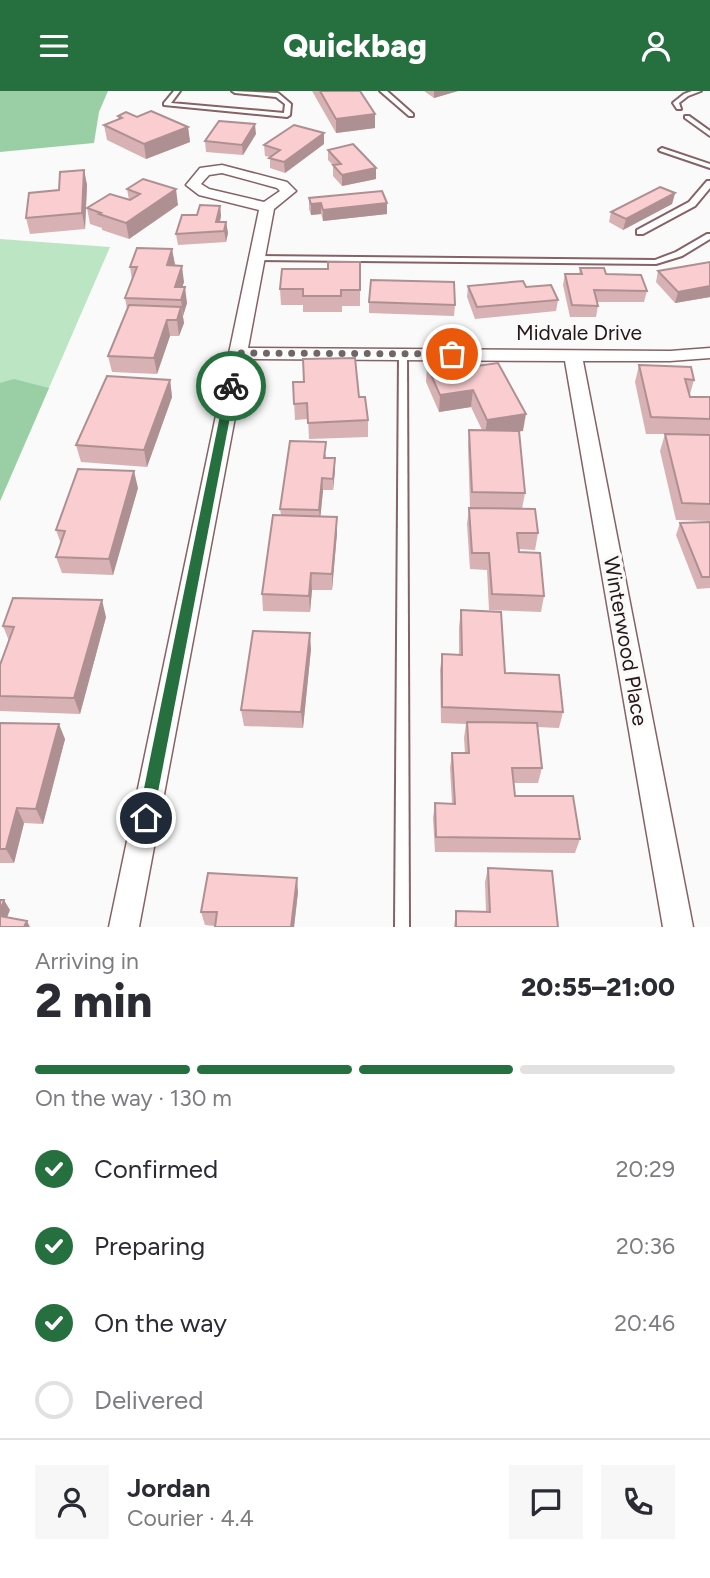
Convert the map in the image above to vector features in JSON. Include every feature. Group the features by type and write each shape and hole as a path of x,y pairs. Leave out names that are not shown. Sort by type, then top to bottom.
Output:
{"street":[{"path":"124,927 267,207 289,191 288,188 222,169 205,171 193,185 204,192 267,207"},
{"name":"Midvale Drive","path":"237,353 710,353"},
{"name":"Winterwood Place","path":"573,355 678,927"}],"lane":[{"path":"177,91 166,104 287,115 288,104 278,95 234,91"},
{"path":"383,91 411,115"},
{"path":"679,108 676,103 679,99 698,91"},
{"path":"687,117 710,134"},
{"path":"662,150 710,166"},
{"path":"640,232 692,204 710,183"},
{"path":"257,258 656,262 679,254 710,236"},
{"path":"402,927 403,354"}],"green space":[{"path":"0,91 108,91 99,112 94,143 0,152"},
{"path":"0,239 110,247 0,501"},
{"path":"14,379 49,388 0,501 0,383"}],"building":[{"path":"320,91 360,91 375,114 336,119"},
{"path":"151,111 188,127 144,144 104,125 122,118 118,116 126,112 137,117"},
{"path":"219,121 255,124 242,145 205,141"},
{"path":"294,125 324,133 284,162 269,158 280,150 264,145"},
{"path":"353,144 376,168 342,175 333,165 341,164 328,150"},
{"path":"84,170 82,213 26,218 29,193 59,190 60,172"},
{"path":"143,179 176,189 126,223 87,208 110,194 130,200 140,194 127,189"},
{"path":"660,187 675,193 626,219 611,212"},
{"path":"382,191 387,203 323,210 321,203 311,204 309,198"},
{"path":"200,205 220,206 216,222 226,222 224,231 176,234 182,215 197,215"},
{"path":"137,248 172,249 167,265 182,266 175,287 185,287 181,300 125,298 137,267 130,267"},
{"path":"328,262 360,262 360,290 341,290 341,296 303,296 303,289 280,289 282,269 328,269"},
{"path":"710,262 710,286 678,292 658,271"},
{"path":"580,268 604,268 606,274 641,275 647,291 594,290 598,306 572,305 565,274 582,274"},
{"path":"371,280 454,282 455,305 369,302"},
{"path":"523,281 526,287 551,285 558,300 477,307 468,286"},
{"path":"129,305 181,307 177,320 167,320 154,358 108,356"},
{"path":"355,358 359,397 365,397 368,420 308,423 307,403 294,404 293,382 304,382 303,359"},
{"path":"452,362 455,369 498,363 526,414 487,420 473,390 440,395 427,366"},
{"path":"639,365 691,367 694,380 685,379 690,397 710,397 710,419 651,417"},
{"path":"107,376 170,380 144,450 76,445"},
{"path":"469,430 519,431 525,493 472,492"},
{"path":"665,434 710,435 710,504 682,503"},
{"path":"290,441 326,442 324,458 335,458 333,479 322,478 319,510 280,509"},
{"path":"78,469 134,471 109,559 56,557 65,531 56,530"},
{"path":"469,508 535,509 538,533 517,533 519,552 540,553 544,596 492,594 489,553 472,553"},
{"path":"273,515 337,517 332,574 311,573 309,596 262,594"},
{"path":"710,522 710,577 702,577 680,523"},
{"path":"13,598 102,600 74,698 0,696 0,665 14,627 3,626"},
{"path":"461,610 501,612 505,673 559,675 563,712 442,707 442,654 462,655"},
{"path":"253,631 310,633 301,712 241,710"},
{"path":"467,722 537,723 542,768 512,768 515,796 573,796 580,839 436,837 435,803 455,804 452,753 469,753"},
{"path":"0,723 59,724 36,809 17,808 6,849 0,849"},
{"path":"488,868 552,871 558,927 456,927 456,911 490,912"},
{"path":"208,873 297,878 291,927 215,927 217,912 201,912"},
{"path":"0,916 27,921 24,927 0,927"}],"way so far":[{"path":"231,386 237,353 452,354"}],"route":[{"path":"146,818 231,386"}]}
